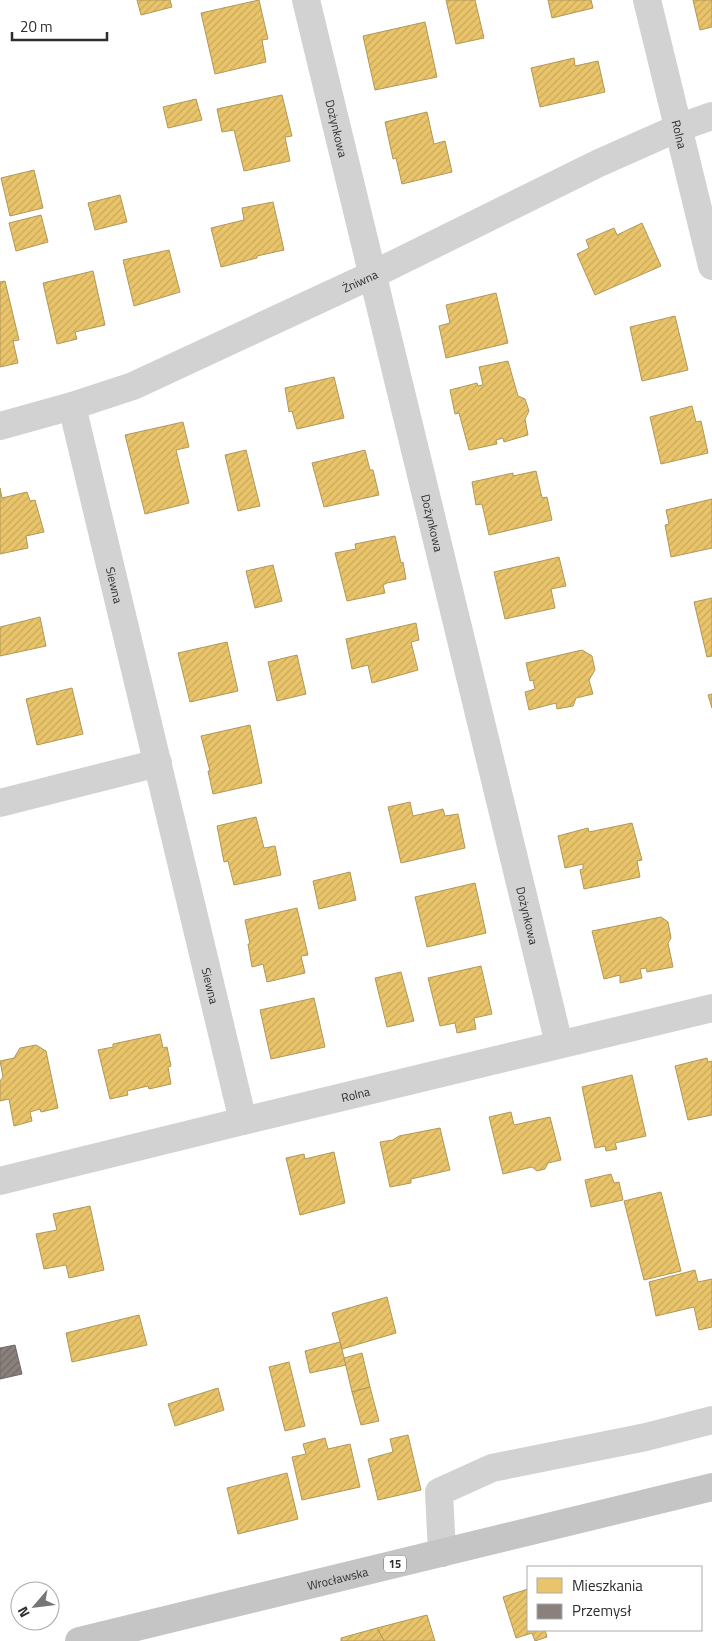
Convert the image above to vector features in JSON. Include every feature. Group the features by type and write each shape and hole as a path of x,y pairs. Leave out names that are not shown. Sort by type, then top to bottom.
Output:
{"main road":[{"name":"Wrocławska","path":"79,1641 712,1487"}],"street":[{"name":"Dożynkowa","path":"306,0 559,1044"},
{"name":"Rolna","path":"646,0 712,266"},
{"name":"Żniwna","path":"0,426 72,406 133,386 372,275 599,163 678,128 712,116"},
{"name":"Siewna","path":"72,406 243,1121"},
{"path":"0,803 158,763"},
{"name":"Rolna","path":"0,1181 712,1008"},
{"path":"442,1553 439,1492 492,1468 646,1437 712,1420"}],"building: Mieszkania":[{"path":"137,0 170,0 172,7 141,15"},
{"path":"259,0 268,39 262,40 266,62 215,74 201,13"},
{"path":"446,0 475,0 484,38 456,44"},
{"path":"548,0 591,0 593,8 552,18"},
{"path":"693,0 712,0 712,27 700,30"},
{"path":"425,22 437,77 375,90 363,36"},
{"path":"574,58 575,66 598,61 605,92 540,107 531,68"},
{"path":"282,95 292,136 285,137 290,161 244,171 234,130 222,132 217,109"},
{"path":"196,99 202,120 168,128 163,107"},
{"path":"427,112 434,144 445,141 452,172 402,184 396,158 393,159 385,122"},
{"path":"34,170 43,208 10,216 1,178"},
{"path":"120,195 127,222 95,230 88,203"},
{"path":"273,202 284,250 221,267 211,228 244,220 242,208"},
{"path":"41,215 48,242 16,251 9,223"},
{"path":"642,223 661,266 595,295 577,254 589,248 586,240 614,228 617,235"},
{"path":"169,250 180,292 134,306 123,260"},
{"path":"93,271 105,325 75,332 77,339 57,344 43,283"},
{"path":"5,281 19,340 13,341 18,363 0,367 0,282"},
{"path":"496,293 508,343 446,358 439,326 450,323 446,305"},
{"path":"675,316 688,370 642,381 630,327"},
{"path":"508,361 518,396 525,399 529,411 525,419 528,435 504,442 503,438 496,440 497,444 469,450 459,413 455,414 450,390 477,383 478,386 483,385 479,367"},
{"path":"334,377 344,418 297,429 292,411 289,412 285,388"},
{"path":"692,406 696,422 701,421 708,453 661,464 650,417"},
{"path":"183,422 189,447 176,450 189,503 145,514 125,435"},
{"path":"246,450 260,506 238,511 225,455"},
{"path":"365,450 370,470 373,470 379,495 324,507 312,463"},
{"path":"536,471 542,498 547,497 552,520 489,535 482,504 476,505 472,482 513,473 513,476"},
{"path":"0,488 2,498 27,492 30,501 35,500 44,532 26,536 28,548 0,554"},
{"path":"712,499 712,548 671,557 665,525 669,524 666,510"},
{"path":"395,536 406,579 383,585 385,593 347,601 335,553 356,549 355,544"},
{"path":"559,557 566,586 551,589 555,608 505,619 494,572"},
{"path":"273,565 282,601 255,608 246,571"},
{"path":"712,598 712,656 707,657 694,602"},
{"path":"40,617 46,646 0,656 0,627"},
{"path":"416,623 419,640 411,642 418,670 372,683 368,665 352,669 346,639"},
{"path":"227,642 238,691 190,702 178,653"},
{"path":"582,650 592,656 595,670 589,680 593,694 576,698 573,706 557,709 556,703 529,710 525,692 535,689 533,680 530,681 526,663"},
{"path":"297,655 306,694 277,701 268,662"},
{"path":"72,688 83,734 37,745 26,699"},
{"path":"712,694 712,708 708,695"},
{"path":"250,725 262,783 213,794 208,771 210,771 201,736"},
{"path":"410,802 413,816 443,809 445,816 458,814 465,848 401,863 388,807"},
{"path":"256,817 264,848 275,846 281,875 234,885 228,861 224,862 217,826"},
{"path":"632,823 642,860 637,861 640,877 584,889 580,870 583,869 583,864 565,868 558,836 588,828 589,832"},
{"path":"350,872 356,900 319,909 313,881"},
{"path":"475,883 486,933 427,947 415,897"},
{"path":"297,908 308,955 301,956 305,973 267,982 263,964 252,967 245,920"},
{"path":"661,917 668,922 671,938 668,943 673,967 647,972 646,968 640,969 642,978 620,983 620,975 604,979 592,931"},
{"path":"481,966 492,1014 474,1018 476,1029 457,1033 455,1023 440,1026 428,978"},
{"path":"401,972 414,1021 387,1027 375,978"},
{"path":"314,998 325,1047 271,1059 260,1010"},
{"path":"160,1034 163,1048 167,1047 171,1066 168,1067 171,1084 149,1089 148,1086 127,1091 128,1095 110,1099 98,1050 113,1047 113,1044"},
{"path":"36,1045 46,1051 58,1108 41,1112 40,1109 30,1112 32,1121 14,1126 9,1099 0,1101 0,1081 3,1077 0,1061 14,1058 20,1048"},
{"path":"707,1058 708,1062 712,1061 712,1115 688,1120 675,1066"},
{"path":"632,1075 646,1136 615,1143 617,1149 606,1151 605,1146 595,1148 582,1087"},
{"path":"511,1112 514,1125 550,1117 561,1160 548,1163 545,1169 537,1171 532,1167 503,1174 489,1117"},
{"path":"440,1128 450,1170 411,1179 411,1183 390,1187 380,1142 393,1140 399,1136"},
{"path":"334,1152 345,1203 300,1215 286,1158 304,1154 305,1159"},
{"path":"611,1174 614,1183 619,1182 623,1200 591,1207 585,1180"},
{"path":"661,1192 681,1271 644,1280 624,1201"},
{"path":"90,1206 104,1270 69,1278 66,1265 44,1269 36,1234 57,1230 53,1214"},
{"path":"695,1270 698,1282 712,1279 712,1327 699,1330 694,1307 656,1316 649,1282"},
{"path":"387,1297 396,1333 342,1349 332,1313"},
{"path":"139,1315 147,1345 72,1362 66,1333"},
{"path":"340,1342 346,1365 310,1373 305,1351"},
{"path":"362,1353 370,1387 352,1392 344,1358"},
{"path":"289,1362 305,1426 285,1431 269,1367"},
{"path":"370,1387 379,1421 361,1425 352,1392"},
{"path":"218,1388 224,1410 175,1426 168,1404"},
{"path":"408,1435 421,1490 378,1500 368,1459 393,1452 390,1439"},
{"path":"325,1438 328,1449 350,1444 360,1487 302,1500 292,1457 306,1454 303,1444"},
{"path":"287,1473 298,1519 238,1534 227,1488"},
{"path":"527,1589 527,1631 545,1631 547,1637 535,1641 532,1633 516,1638 503,1597"},
{"path":"427,1615 435,1641 384,1641 377,1628"},
{"path":"377,1628 384,1641 341,1641 341,1638"}],"building: Przemysł":[{"path":"15,1345 22,1374 0,1379 0,1348"}]}
